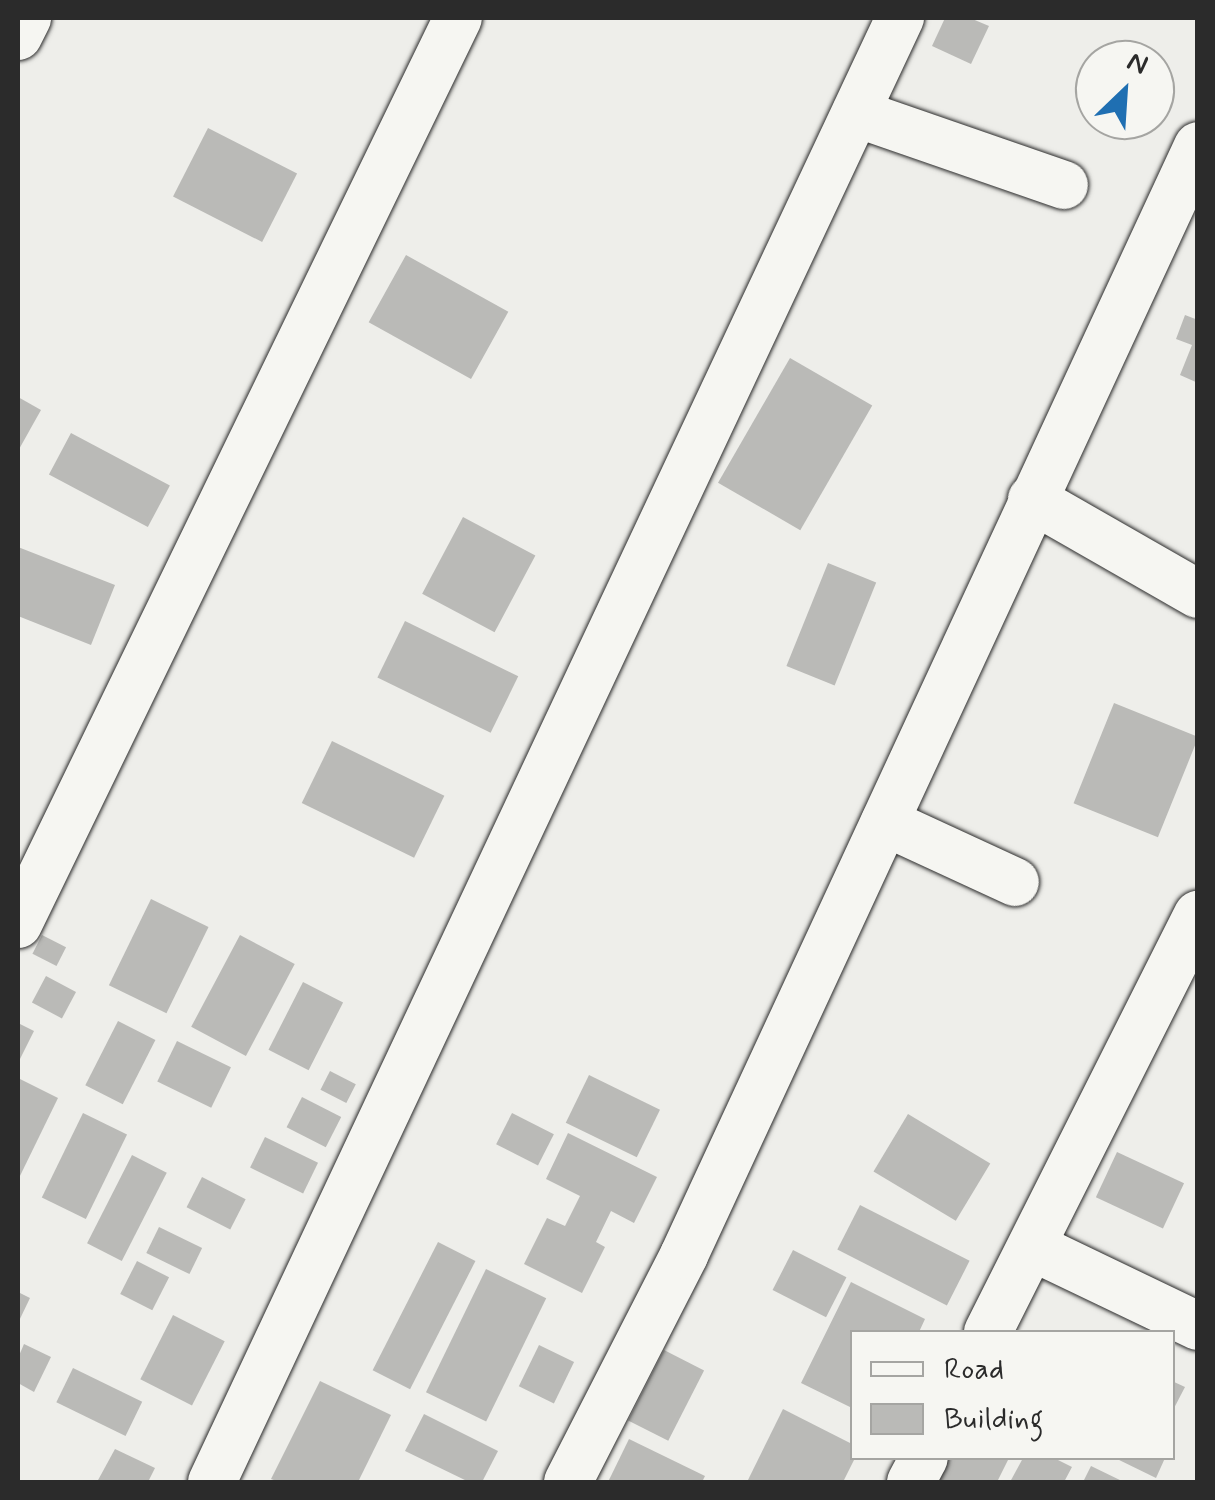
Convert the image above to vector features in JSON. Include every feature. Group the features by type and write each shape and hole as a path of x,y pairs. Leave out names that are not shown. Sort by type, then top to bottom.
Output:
{"street":[{"path":"18,36 27,18"},
{"path":"18,924 458,18"},
{"path":"212,1482 900,18"},
{"path":"856,112 1064,186"},
{"path":"568,1482 684,1256 1032,499 1186,211 1198,146"},
{"path":"1032,499 1198,594"},
{"path":"885,822 1015,882"},
{"path":"989,1330 1198,916"},
{"path":"1033,1247 1198,1326"},
{"path":"910,1482 923,1460"}],"building":[{"path":"945,18 970,18 989,26 971,64 932,46"},
{"path":"208,128 297,173 262,242 173,197"},
{"path":"406,255 508,312 471,379 369,322"},
{"path":"1185,315 1198,320 1198,383 1180,375 1192,345 1176,339"},
{"path":"790,358 872,406 800,530 718,483"},
{"path":"18,397 41,410 18,451"},
{"path":"71,433 170,486 148,527 49,474"},
{"path":"463,517 535,555 495,632 422,594"},
{"path":"18,547 115,585 91,645 18,616"},
{"path":"828,563 876,582 835,685 786,666"},
{"path":"405,621 518,676 491,733 377,678"},
{"path":"1114,703 1198,737 1158,837 1074,803"},
{"path":"332,741 444,796 414,858 302,803"},
{"path":"151,899 209,927 166,1013 109,985"},
{"path":"42,935 66,947 57,966 32,954"},
{"path":"240,935 295,964 246,1056 191,1027"},
{"path":"46,976 76,992 62,1018 32,1002"},
{"path":"303,982 343,1002 309,1070 268,1050"},
{"path":"118,1021 155,1040 123,1104 85,1085"},
{"path":"18,1023 34,1031 18,1063"},
{"path":"177,1041 231,1067 211,1108 157,1081"},
{"path":"330,1071 356,1084 346,1103 320,1090"},
{"path":"589,1075 660,1110 637,1157 566,1123"},
{"path":"18,1078 58,1098 18,1180"},
{"path":"302,1097 341,1117 326,1147 287,1127"},
{"path":"83,1113 127,1134 86,1219 42,1197"},
{"path":"512,1113 554,1134 538,1166 496,1144"},
{"path":"908,1114 990,1163 956,1221 873,1171"},
{"path":"568,1133 657,1177 634,1223 611,1211 596,1242 605,1247 582,1293 524,1264 547,1218 565,1226 580,1196 546,1179"},
{"path":"265,1137 318,1163 303,1193 250,1168"},
{"path":"1117,1152 1184,1183 1163,1229 1096,1197"},
{"path":"132,1155 167,1173 122,1261 87,1243"},
{"path":"202,1177 246,1199 230,1230 187,1207"},
{"path":"860,1205 970,1261 947,1305 837,1250"},
{"path":"159,1227 202,1248 189,1274 146,1253"},
{"path":"438,1242 475,1261 410,1389 373,1370"},
{"path":"793,1250 846,1277 826,1317 773,1290"},
{"path":"137,1261 169,1277 152,1310 120,1294"},
{"path":"486,1269 546,1298 486,1422 426,1392"},
{"path":"851,1282 925,1319 920,1330 850,1330 850,1407 801,1383"},
{"path":"18,1292 30,1298 18,1323"},
{"path":"173,1315 225,1341 192,1405 140,1379"},
{"path":"24,1344 51,1357 34,1392 18,1383 18,1358"},
{"path":"539,1345 574,1362 554,1403 519,1386"},
{"path":"664,1350 704,1370 668,1441 628,1420"},
{"path":"73,1368 142,1402 126,1436 56,1402"},
{"path":"320,1381 391,1415 358,1482 271,1479"},
{"path":"1175,1382 1185,1387 1175,1406"},
{"path":"783,1409 850,1443 850,1460 854,1460 843,1482 747,1482"},
{"path":"424,1414 498,1451 482,1482 469,1482 405,1451"},
{"path":"629,1439 705,1476 702,1482 608,1482"},
{"path":"115,1449 155,1468 148,1482 97,1482"},
{"path":"945,1460 1008,1460 997,1482 934,1482"},
{"path":"1022,1460 1058,1460 1072,1467 1064,1482 1010,1482"},
{"path":"1119,1460 1164,1460 1156,1478"},
{"path":"1091,1466 1124,1482 1083,1482"}]}
